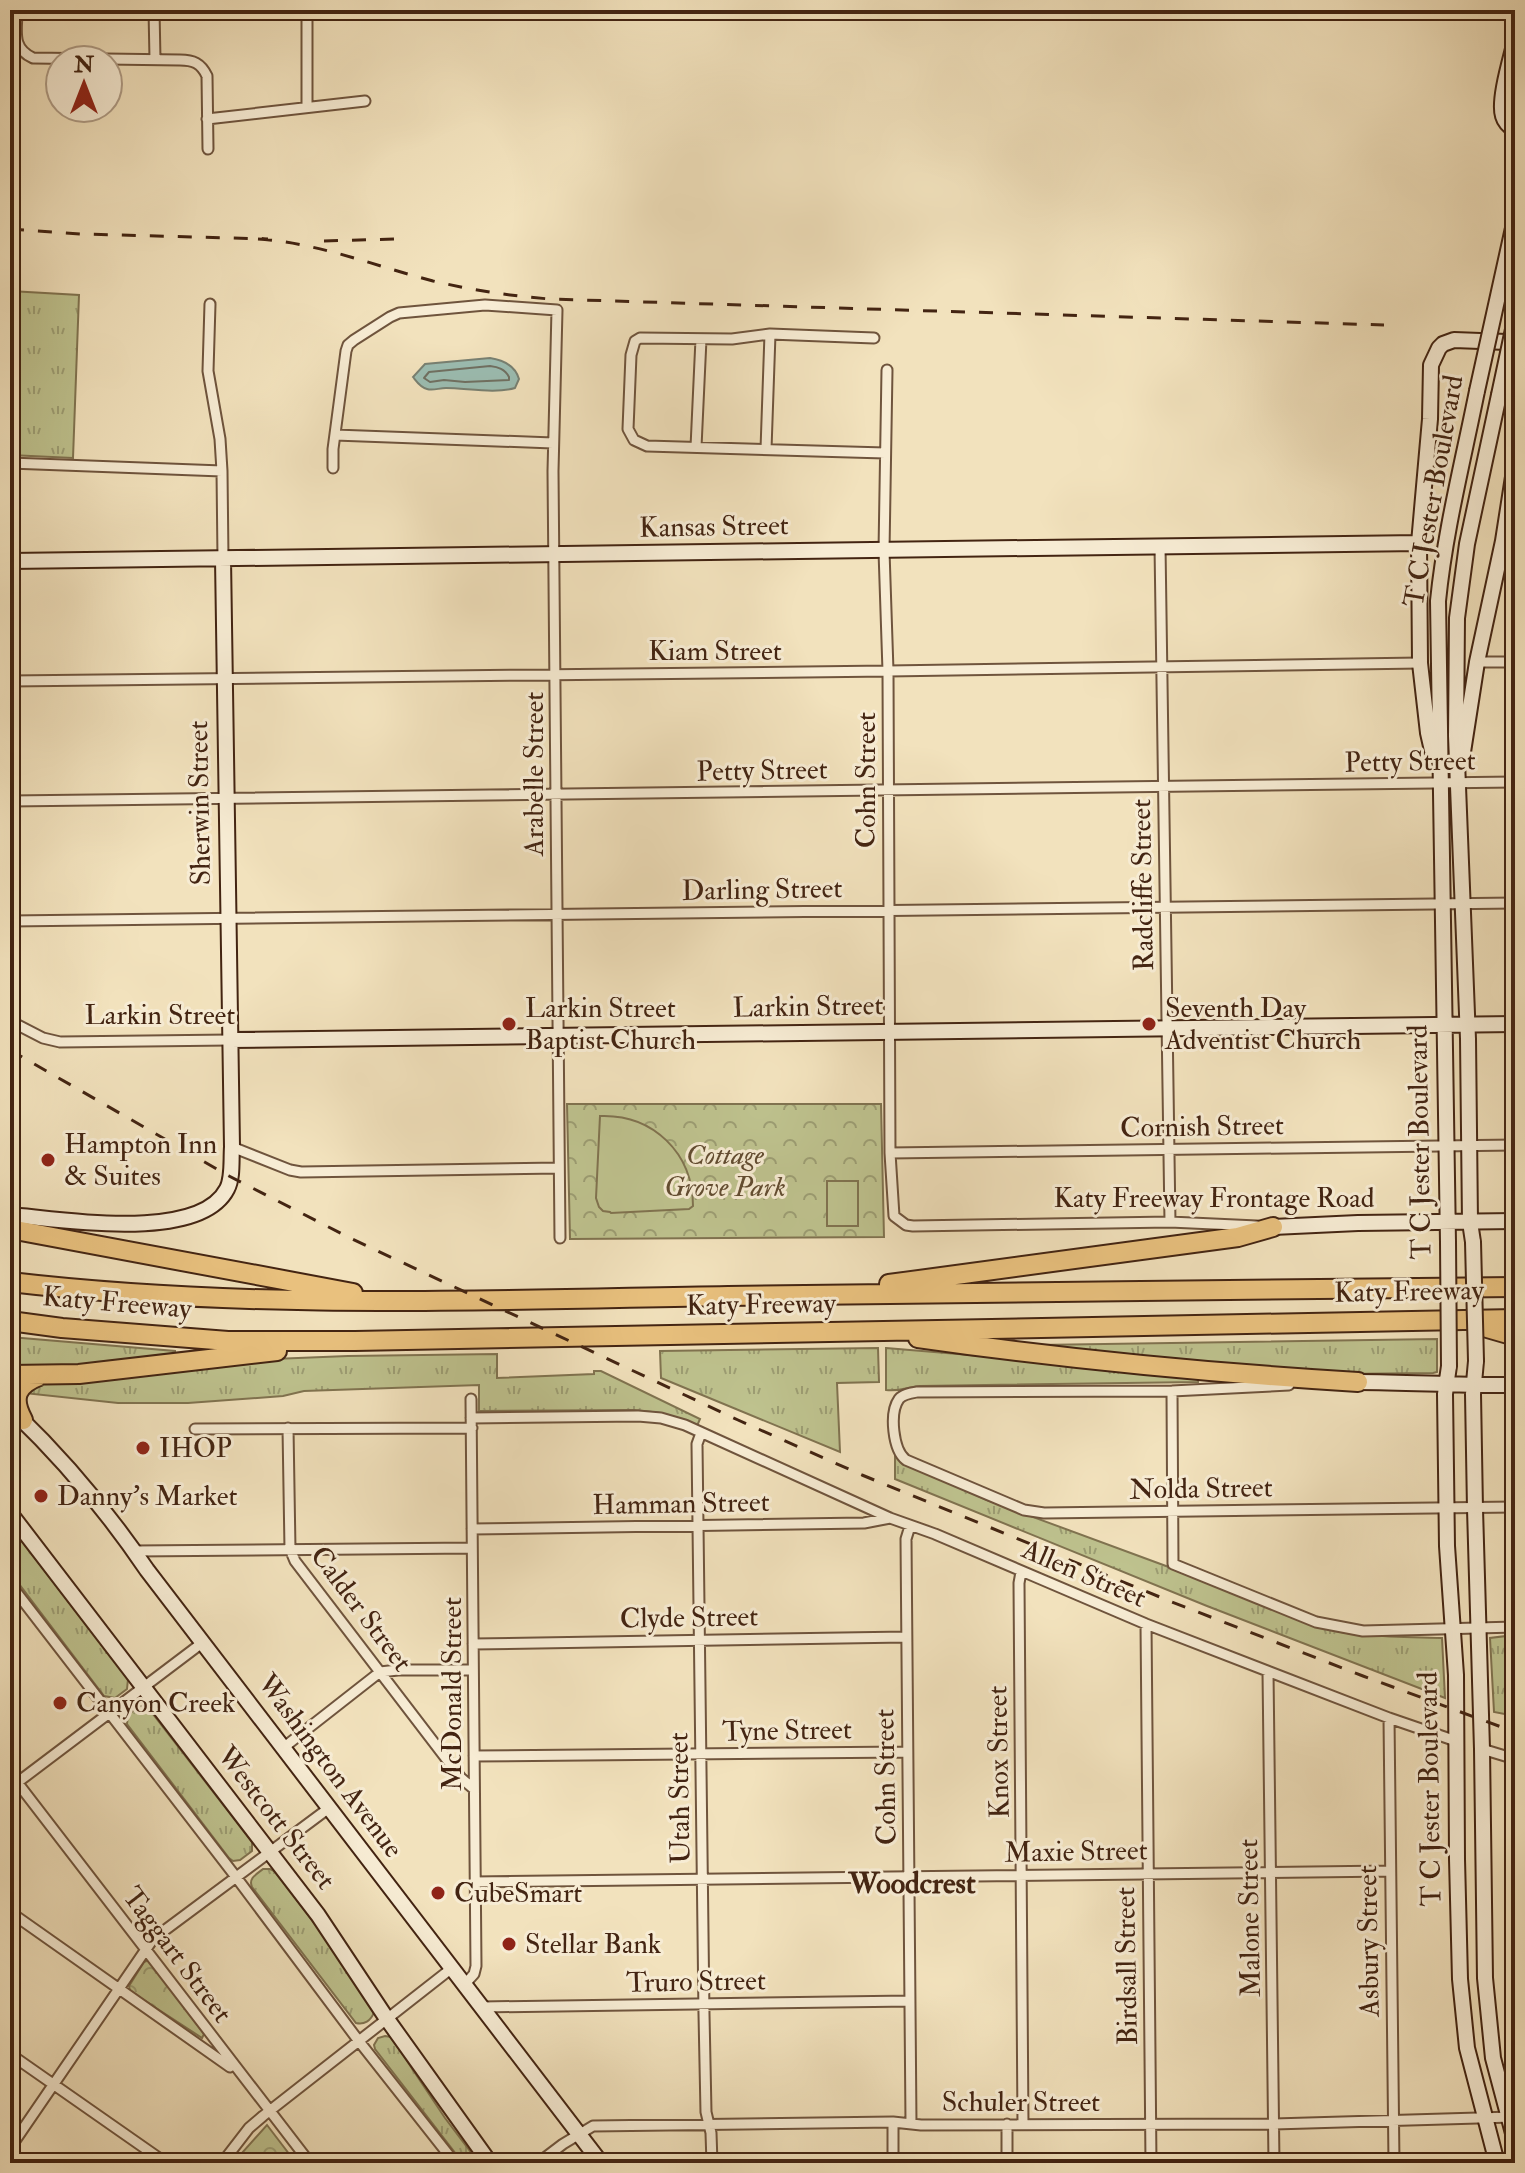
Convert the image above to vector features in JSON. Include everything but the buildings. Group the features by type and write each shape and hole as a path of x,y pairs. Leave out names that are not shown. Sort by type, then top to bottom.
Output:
{"highway":[{"path":"815,1295 1238,1237 1273,1227"},
{"path":"10,1229 399,1302"},
{"name":"Katy Freeway","path":"10,1282 183,1297 399,1302 1515,1287"},
{"path":"1459,1319 1515,1336"},
{"name":"Katy Freeway","path":"10,1321 228,1341 355,1341 1515,1319"},
{"path":"864,1330 1029,1353 1258,1376 1358,1382"},
{"path":"10,1375 79,1374 355,1341"},
{"path":"16,1414 17,1395 21,1387 39,1375"}],"main road":[{"path":"1515,41 1502,109 1504,119 1515,130"},
{"name":"T C Jester Boulevard","path":"1497,2163 1467,2048 1460,1979 1456,1675 1447,1509 1448,1242 1437,635 1449,526 1515,219"},
{"name":"T C Jester Boulevard","path":"1515,320 1460,587 1456,662 1468,1024 1470,1222 1473,1242 1485,1978 1493,2058 1515,2141"},
{"path":"1439,784 1428,733 1420,663 1419,543 1430,419 1431,365 1443,344 1454,340 1507,342 1515,349"},
{"path":"1458,784 1477,662 1508,541 1515,464"},
{"name":"Kansas Street","path":"10,561 1419,543"},
{"name":"Sherwin Street","path":"10,1215 124,1224 165,1222 187,1217 211,1206 226,1192 229,1183 232,1147 223,559"},
{"path":"1442,949 1464,944"},
{"name":"Larkin Street","path":"230,1040 1515,1024"},
{"name":"Katy Freeway Frontage Road","path":"1273,1227 1515,1221"},
{"path":"1358,1382 1515,1385"},
{"name":"Washington Avenue","path":"16,1414 83,1485 601,2163"},
{"name":"Westcott Street","path":"10,1513 318,1915 387,2019 490,2163"},
{"path":"1457,1859 1484,1859"},
{"path":"1460,1979 1485,1978"}],"street":[{"path":"17,10 16,44 33,58 190,60 201,66 207,76 208,149"},
{"path":"154,10 155,59"},
{"path":"307,10 307,107"},
{"path":"207,119 365,101"},
{"name":"Sherwin Street","path":"210,304 208,371 220,439 223,559"},
{"name":"Arabelle Street","path":"335,435 348,345 390,317 414,311 485,305 557,310 553,443 560,1238"},
{"path":"766,449 770,334"},
{"path":"874,338 770,334 732,339 646,336 635,341 631,355 628,429 634,440 647,446 885,453"},
{"path":"696,447 701,339"},
{"name":"Cohn Street","path":"887,370 884,551 888,671 890,1153 892,1207 897,1219 913,1226"},
{"path":"333,468 335,435 553,443"},
{"path":"10,463 222,471"},
{"name":"Radcliffe Street","path":"1160,546 1170,1222"},
{"path":"1477,662 1515,662"},
{"name":"Kiam Street","path":"10,681 1420,663"},
{"name":"Petty Street","path":"10,801 1515,782"},
{"name":"Darling Street","path":"10,921 1515,903"},
{"name":"Larkin Street","path":"10,1021 43,1038 60,1042 230,1040"},
{"name":"Cornish Street","path":"890,1153 1515,1145"},
{"path":"232,1147 301,1172 559,1168"},
{"name":"Katy Freeway Frontage Road","path":"913,1226 1170,1222 1273,1227"},
{"path":"1358,1382 1172,1391 1173,1564 1316,1622 1338,1627 1363,1631 1515,1627"},
{"name":"Nolda Street","path":"1172,1391 917,1392 899,1399 894,1413 895,1443 906,1460 1024,1510 1067,1514 1515,1507"},
{"name":"McDonald Street","path":"464,1985 474,1974 476,1966 471,1399"},
{"name":"Allen Street","path":"195,1429 638,1416 661,1418 685,1425 890,1518 935,1534 1146,1624 1456,1741"},
{"name":"Calder Street","path":"288,1428 290,1549 295,1561 461,1778 474,1789"},
{"name":"Utah Street","path":"701,1433 697,1444 704,2004 706,2112 711,2133 712,2163"},
{"name":"Hamman Street","path":"472,1529 864,1523 890,1518"},
{"name":"Cohn Street","path":"910,1526 906,1539 906,1637 911,2123"},
{"path":"134,1551 472,1548"},
{"name":"Knox Street","path":"1021,1572 1023,2124"},
{"path":"10,1584 455,2163"},
{"name":"Birdsall Street","path":"1146,1624 1151,2163"},
{"name":"Clyde Street","path":"473,1644 906,1637"},
{"path":"10,1792 18,1782 202,1643"},
{"path":"283,1748 380,1672 473,1670"},
{"name":"Malone Street","path":"1268,1672 1274,2163"},
{"name":"Asbury Street","path":"1389,1718 1394,2163"},
{"path":"1482,1749 1515,1759"},
{"name":"Tyne Street","path":"474,1756 907,1752"},
{"name":"Taggart Street","path":"10,1773 310,2163"},
{"path":"10,2148 153,1939 329,1808"},
{"name":"Maxie Street","path":"475,1882 1390,1871"},
{"path":"10,1912 240,2074"},
{"path":"222,2163 249,2128 270,2110 452,1968"},
{"name":"Truro Street","path":"482,2007 910,2001"},
{"path":"10,2054 166,2163"},
{"name":"Schuler Street","path":"538,2163 593,2126 893,2122 1274,2124 1511,2117"},
{"path":"893,2122 893,2163"},
{"path":"1007,2124 1007,2163"}],"green space":[{"path":"10,291 79,295 73,458 10,455"},
{"name":"Cottage Grove Park","path":"567,1104 881,1104 884,1237 570,1239"},
{"path":"600,1116 637,1122 666,1140 686,1169 693,1206 689,1209 603,1211 596,1198"},
{"path":"827,1181 858,1181 858,1226 827,1226"},
{"path":"10,1337 175,1351 175,1359 118,1366 10,1368"},
{"path":"1437,1339 1437,1372 1433,1373 1338,1374 1227,1368 1037,1345"},
{"path":"878,1348 879,1382 837,1383 840,1452 661,1378 660,1351"},
{"path":"886,1348 1199,1374 1198,1382 920,1386 886,1390"},
{"path":"497,1354 497,1378 594,1374 594,1371 601,1371 700,1419 697,1426 661,1413 634,1410 479,1411 479,1385 304,1391 283,1396 188,1403 118,1403 24,1393 29,1385 226,1361"},
{"path":"895,1456 987,1500 1166,1566 1313,1625 1360,1635 1442,1638 1445,1698 1207,1606 895,1479"},
{"path":"10,1526 128,1679 127,1689 115,1698 104,1696 10,1572"},
{"path":"1515,1635 1515,1716 1494,1712 1490,1638"},
{"path":"139,1706 147,1706 252,1842 252,1851 240,1860 229,1858 127,1724 128,1715"},
{"path":"263,1869 274,1871 324,1936 373,2008 373,2015 367,2022 356,2023 252,1887 252,1879"},
{"path":"149,1960 204,2034 202,2038 130,1991 129,1986 144,1962"},
{"path":"391,2037 479,2163 463,2163 375,2049 378,2038"},
{"path":"267,2125 296,2163 233,2163"}],"water":[{"path":"490,358 504,362 515,370 519,379 515,388 499,391 429,390 413,377 425,364"}],"railway":[{"path":"10,229 268,239"},
{"path":"258,239 325,250 448,284 550,299 1384,325"},
{"path":"324,241 396,239"},
{"path":"10,1050 229,1176 350,1238 738,1420 862,1475 1172,1602 1515,1732"}],"place":[{"name":"Larkin Street Baptist Church","path":"509,1024"},
{"name":"Seventh Day Adventist Church","path":"1149,1024"},
{"name":"Hampton Inn & Suites","path":"48,1160"},
{"name":"IHOP","path":"143,1448"},
{"name":"Danny's Market","path":"41,1496"},
{"name":"Canyon Creek","path":"60,1703"},
{"name":"CubeSmart","path":"438,1893"},
{"name":"Stellar Bank","path":"509,1944"}],"district":[{"name":"Woodcrest","path":"912,1883"}]}
